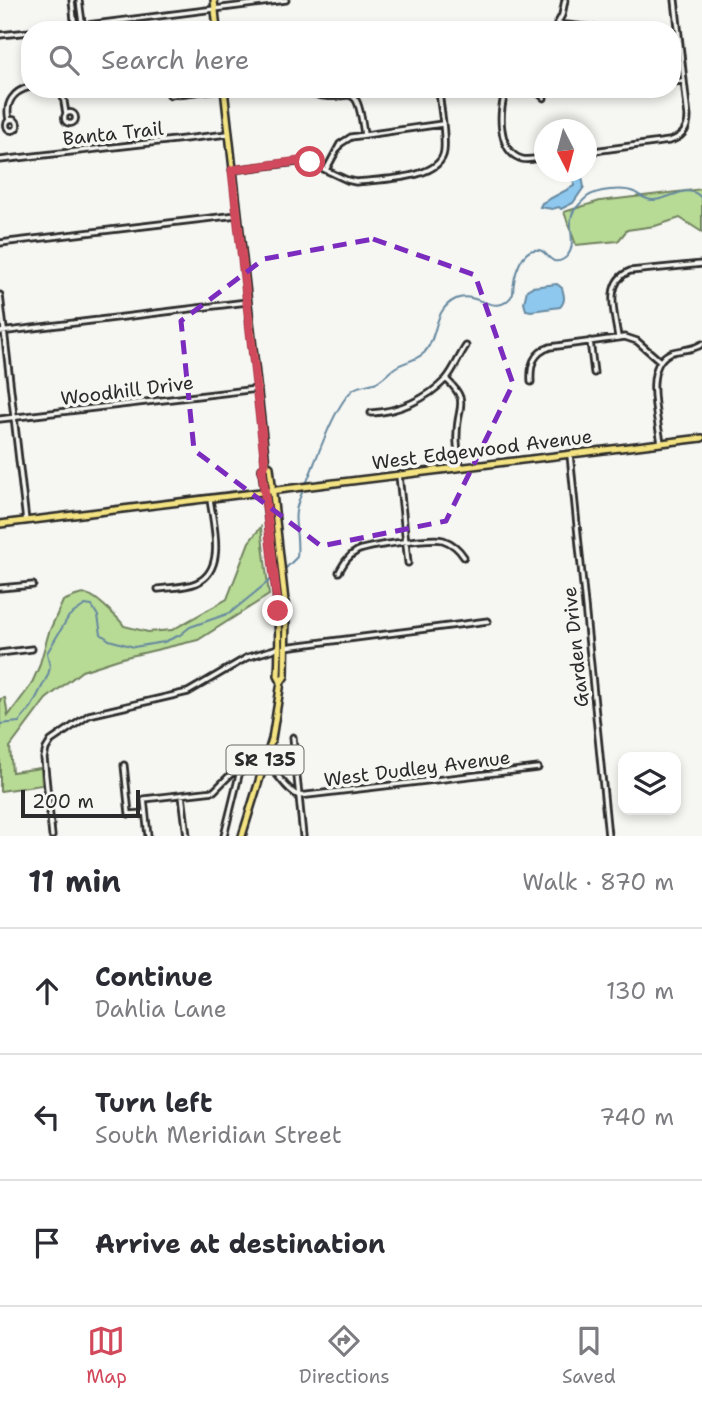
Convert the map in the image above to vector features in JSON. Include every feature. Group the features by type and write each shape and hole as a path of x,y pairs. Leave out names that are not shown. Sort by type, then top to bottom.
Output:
{"main road":[{"path":"214,0 216,21"},
{"name":"SR 135","path":"222,98 257,389 265,464 262,469 285,676 281,682 272,738 242,836"},
{"name":"West Edgewood Avenue","path":"0,524 702,438"},
{"name":"SR 135","path":"265,464 270,467 284,585 283,647"}],"street":[{"path":"72,0 74,21"},
{"path":"79,0 82,21"},
{"path":"132,21 286,0"},
{"path":"559,21 565,0"},
{"path":"675,0 677,21"},
{"path":"0,35 21,33"},
{"path":"597,151 669,141 684,132 688,119 681,54"},
{"path":"9,120 10,99 21,90"},
{"path":"63,98 66,114"},
{"path":"353,98 361,108 364,135"},
{"path":"232,170 301,161 313,163 356,182 423,173 439,163 444,153 440,98"},
{"path":"505,98 502,108 505,140 509,149 515,155 534,159"},
{"path":"326,170 344,140 442,124"},
{"name":"Banta Trail","path":"0,160 228,134"},
{"path":"0,243 237,215"},
{"path":"618,337 613,288 618,279 627,272 702,264"},
{"path":"0,295 2,331 26,521"},
{"path":"2,331 247,302"},
{"path":"531,382 532,364 543,349 590,341 618,337 635,340 660,361"},
{"path":"590,341 594,373"},
{"path":"661,443 653,380 655,369 660,361 672,352 702,345"},
{"path":"371,414 408,404 446,379 466,346"},
{"path":"446,379 458,390 462,400 457,434 460,467"},
{"name":"Woodhill Drive","path":"0,419 257,389"},
{"name":"Garden Drive","path":"570,454 608,836"},
{"path":"399,475 408,563"},
{"path":"158,589 194,584 211,570 216,552 210,499"},
{"path":"339,572 346,560 359,550 405,543 444,541 456,547 464,557"},
{"path":"0,588 33,584"},
{"path":"52,836 44,754 50,743 89,715 184,693 252,655 283,647 488,621"},
{"path":"0,653 32,649"},
{"path":"293,737 303,836"},
{"path":"148,836 144,799 218,789 251,758 276,772 293,793 299,796"},
{"path":"225,836 243,763"},
{"path":"124,765 129,814 145,813"},
{"name":"West Dudley Avenue","path":"299,796 538,768"},
{"path":"182,795 187,836"}],"highlighted area":[{"path":"373,239 475,275 513,384 446,521 321,546 194,450 181,321 264,259"}],"green space":[{"path":"702,189 702,232 680,218 655,226 627,230 618,241 576,245 564,212 600,201"},
{"path":"261,527 269,595 198,640 122,658 82,671 46,699 10,747 12,772 41,768 42,785 0,791 0,699 5,698 8,716 31,685 63,601 87,594 101,603 124,626 148,632 172,630 227,599 249,542"}],"water":[{"path":"574,182 583,182 584,187 573,203 561,209 540,207 542,203 574,186"},
{"path":"557,284 562,288 564,296 560,307 526,310 524,303 527,290"}],"waterway":[{"path":"306,484 333,419 347,396 354,389 377,382 396,367 424,353 429,347 443,310 456,299 471,298 493,305 507,301 513,294 519,264 528,252 542,251 554,261 565,258 571,250 573,213 587,197 603,191 629,190 650,200 685,191 697,194 702,199"},
{"path":"284,570 297,557 296,516 304,489"},
{"path":"0,724 19,722 32,706 48,675 50,667 47,653 69,616 85,605 92,606 98,616 101,634 109,640 134,647 164,642 190,627 230,613 274,577"}],"route":[{"path":"278,611 262,469 265,464 232,170 310,162"}]}
